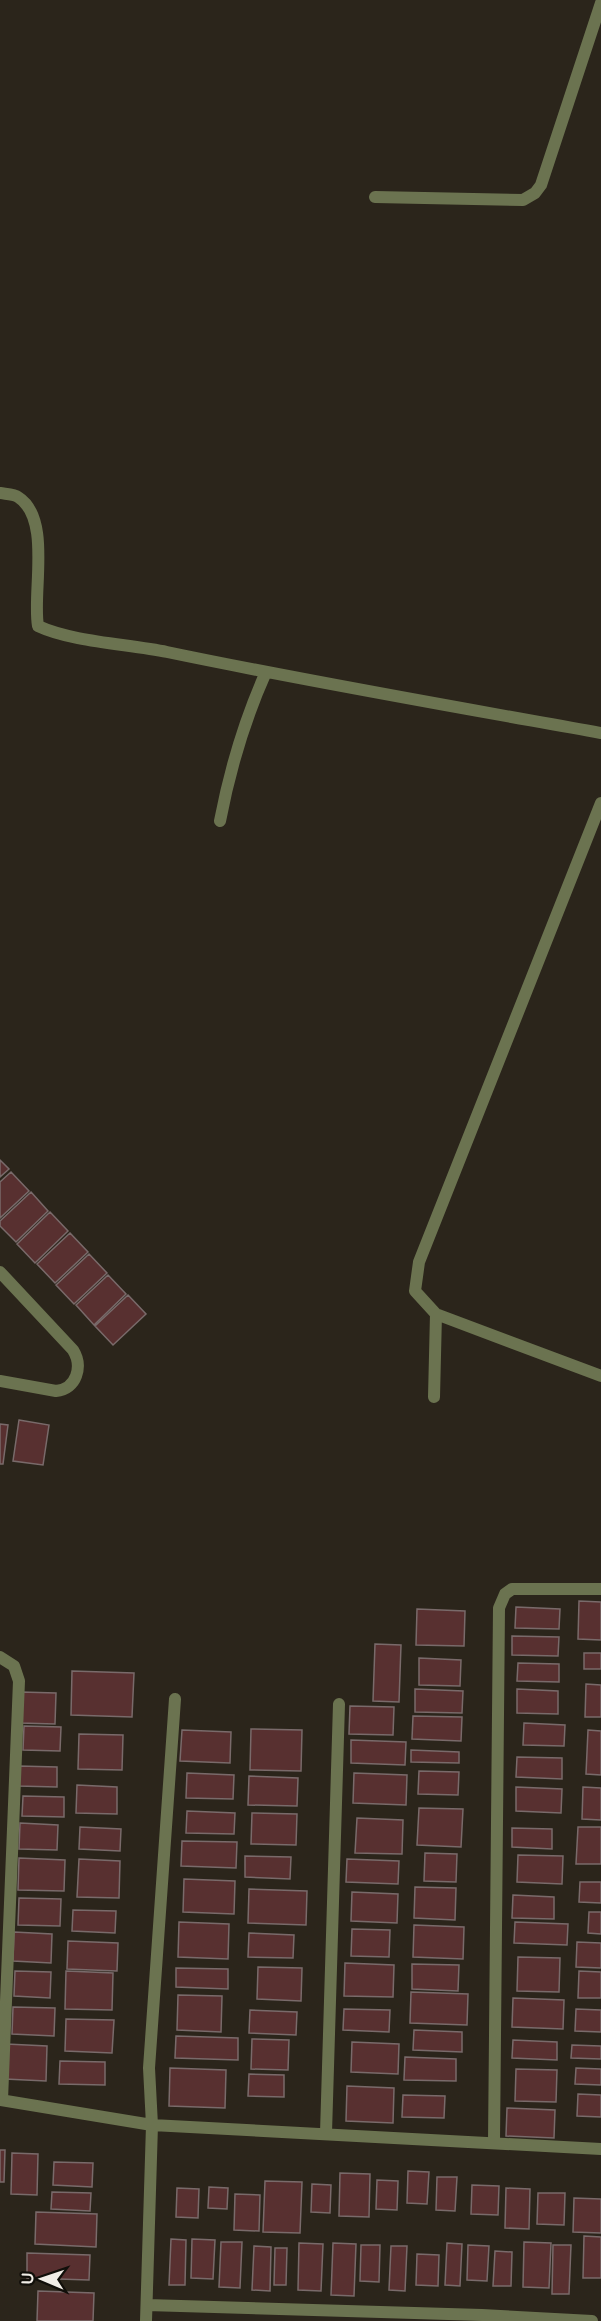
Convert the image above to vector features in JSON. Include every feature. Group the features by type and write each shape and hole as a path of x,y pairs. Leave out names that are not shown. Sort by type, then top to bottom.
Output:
{"street":[{"path":"375,197 523,200 535,193 541,185 601,3"},
{"path":"0,493 18,496 28,508 34,522 39,553 36,613 38,626 52,633 133,644 266,672 601,733"},
{"path":"220,822 229,777 247,715 266,672"},
{"path":"601,803 418,1262 415,1291 436,1314 601,1376"},
{"path":"0,1272 77,1356 74,1382 66,1390 56,1391 0,1381"},
{"path":"434,1397 436,1314"},
{"path":"494,2142 499,1608 505,1594 512,1589 601,1589"},
{"path":"0,1657 14,1665 19,1681 1,2100 152,2126 326,2133 380,2138 601,2149"},
{"path":"146,2321 152,2126 149,2068 175,1700"},
{"path":"326,2133 339,1704"},
{"path":"147,2305 320,2316 592,2321"}],"building":[{"path":"0,1160 9,1169 0,1177"},
{"path":"11,1172 29,1191 0,1218 0,1182"},
{"path":"31,1192 48,1211 16,1242 0,1226 0,1221"},
{"path":"50,1212 68,1231 35,1263 17,1244"},
{"path":"70,1233 88,1252 55,1283 37,1264"},
{"path":"89,1254 107,1273 74,1304 56,1285"},
{"path":"108,1275 126,1294 94,1325 76,1305"},
{"path":"128,1295 146,1314 113,1345 95,1326"},
{"path":"19,1420 49,1425 43,1465 13,1461"},
{"path":"0,1424 8,1425 3,1464 0,1464"},
{"path":"579,1601 601,1602 601,1640 578,1639"},
{"path":"516,1607 560,1609 559,1629 515,1628"},
{"path":"417,1609 465,1611 464,1646 416,1645"},
{"path":"512,1636 559,1637 558,1656 512,1655"},
{"path":"375,1644 401,1645 399,1702 373,1701"},
{"path":"584,1653 601,1653 601,1669 584,1669"},
{"path":"419,1658 461,1660 460,1686 419,1685"},
{"path":"518,1663 559,1664 559,1682 517,1681"},
{"path":"72,1671 134,1673 132,1717 71,1715"},
{"path":"586,1684 601,1685 601,1717 585,1717"},
{"path":"415,1689 463,1691 462,1713 415,1712"},
{"path":"517,1689 558,1691 558,1714 517,1713"},
{"path":"21,1692 56,1693 55,1724 20,1723"},
{"path":"350,1706 394,1707 393,1735 349,1734"},
{"path":"413,1716 462,1717 461,1741 412,1739"},
{"path":"524,1723 565,1725 564,1746 523,1745"},
{"path":"24,1726 61,1727 60,1751 23,1750"},
{"path":"251,1729 302,1730 301,1771 250,1770"},
{"path":"182,1730 231,1732 230,1763 180,1761"},
{"path":"588,1730 601,1731 601,1775 586,1774"},
{"path":"79,1734 123,1735 122,1770 78,1769"},
{"path":"351,1740 406,1742 405,1765 351,1763"},
{"path":"411,1750 459,1752 459,1763 411,1762"},
{"path":"517,1757 562,1758 562,1779 516,1777"},
{"path":"19,1766 57,1767 57,1787 18,1786"},
{"path":"419,1771 459,1772 458,1795 418,1794"},
{"path":"187,1773 234,1775 233,1799 186,1798"},
{"path":"354,1773 407,1775 406,1805 353,1803"},
{"path":"249,1776 298,1778 297,1806 248,1805"},
{"path":"77,1785 117,1787 117,1814 76,1813"},
{"path":"516,1787 562,1789 561,1813 516,1811"},
{"path":"583,1787 601,1788 601,1820 582,1819"},
{"path":"23,1796 64,1797 64,1817 22,1816"},
{"path":"419,1808 463,1809 461,1847 417,1845"},
{"path":"187,1811 235,1813 234,1834 186,1833"},
{"path":"252,1813 297,1814 296,1845 251,1844"},
{"path":"357,1818 403,1820 402,1854 355,1853"},
{"path":"20,1823 58,1825 57,1850 19,1849"},
{"path":"80,1827 121,1829 120,1851 79,1849"},
{"path":"578,1827 601,1827 601,1864 576,1864"},
{"path":"512,1828 552,1829 552,1849 512,1847"},
{"path":"182,1841 237,1842 236,1868 181,1866"},
{"path":"425,1853 457,1854 456,1882 424,1881"},
{"path":"518,1855 563,1856 562,1884 517,1882"},
{"path":"245,1856 291,1857 290,1879 245,1877"},
{"path":"19,1858 65,1860 64,1891 18,1890"},
{"path":"79,1859 120,1861 119,1898 77,1897"},
{"path":"347,1859 399,1861 398,1884 346,1882"},
{"path":"184,1879 235,1881 234,1914 183,1912"},
{"path":"580,1882 601,1882 601,1903 579,1902"},
{"path":"415,1887 456,1888 455,1920 414,1918"},
{"path":"249,1889 307,1891 306,1925 248,1923"},
{"path":"352,1892 398,1894 397,1923 351,1921"},
{"path":"513,1895 554,1897 554,1919 512,1918"},
{"path":"19,1898 61,1899 60,1926 18,1925"},
{"path":"73,1910 116,1911 115,1933 72,1931"},
{"path":"589,1912 601,1912 601,1934 588,1933"},
{"path":"179,1922 229,1924 228,1959 178,1957"},
{"path":"515,1922 568,1924 567,1945 514,1943"},
{"path":"414,1925 464,1927 463,1959 413,1957"},
{"path":"352,1929 390,1930 389,1957 351,1956"},
{"path":"14,1932 52,1934 51,1963 13,1961"},
{"path":"249,1933 294,1935 293,1958 248,1957"},
{"path":"68,1941 118,1943 117,1971 67,1969"},
{"path":"577,1942 601,1943 601,1968 576,1967"},
{"path":"518,1957 560,1958 559,1992 517,1991"},
{"path":"345,1963 394,1965 393,1997 344,1996"},
{"path":"412,1964 459,1965 458,1991 412,1989"},
{"path":"258,1967 302,1968 301,2001 257,1999"},
{"path":"176,1968 228,1969 228,1989 176,1987"},
{"path":"15,1971 51,1972 50,1998 14,1996"},
{"path":"66,1971 113,1973 112,2010 65,2009"},
{"path":"579,1971 601,1972 601,1998 578,1998"},
{"path":"411,1992 468,1994 467,2025 410,2023"},
{"path":"178,1995 222,1996 221,2032 177,2030"},
{"path":"513,1998 564,2000 563,2029 512,2027"},
{"path":"13,2007 55,2008 54,2036 12,2034"},
{"path":"344,2009 390,2010 389,2032 343,2030"},
{"path":"576,2009 601,2010 601,2032 575,2031"},
{"path":"250,2010 297,2012 296,2035 249,2033"},
{"path":"66,2019 114,2020 112,2053 65,2051"},
{"path":"414,2030 462,2032 462,2052 413,2050"},
{"path":"176,2036 238,2038 238,2060 175,2058"},
{"path":"252,2039 289,2040 288,2070 251,2069"},
{"path":"513,2040 557,2042 557,2060 512,2058"},
{"path":"352,2042 399,2044 398,2074 351,2072"},
{"path":"6,2044 47,2046 46,2081 5,2079"},
{"path":"572,2045 601,2046 601,2059 571,2058"},
{"path":"405,2057 456,2059 456,2081 404,2080"},
{"path":"60,2061 105,2062 105,2085 59,2084"},
{"path":"170,2068 226,2070 225,2108 169,2106"},
{"path":"576,2068 601,2069 601,2085 575,2084"},
{"path":"516,2069 557,2070 556,2102 515,2101"},
{"path":"249,2074 284,2075 284,2097 248,2096"},
{"path":"347,2086 394,2088 393,2123 346,2121"},
{"path":"578,2094 601,2095 601,2117 577,2116"},
{"path":"403,2095 445,2096 444,2118 402,2117"},
{"path":"507,2108 555,2110 554,2138 506,2136"},
{"path":"0,2150 5,2150 4,2182 0,2182"},
{"path":"12,2153 38,2154 37,2195 11,2194"},
{"path":"54,2162 93,2163 92,2187 53,2185"},
{"path":"408,2171 429,2172 427,2204 407,2203"},
{"path":"340,2173 370,2174 369,2217 339,2216"},
{"path":"437,2177 457,2177 455,2211 436,2210"},
{"path":"377,2180 398,2181 397,2210 376,2209"},
{"path":"265,2181 302,2182 300,2233 263,2232"},
{"path":"312,2184 331,2185 330,2213 311,2212"},
{"path":"472,2185 499,2186 498,2215 471,2214"},
{"path":"209,2187 228,2188 227,2209 208,2208"},
{"path":"177,2188 199,2189 198,2218 176,2217"},
{"path":"506,2188 530,2189 529,2229 505,2228"},
{"path":"52,2192 91,2193 90,2211 51,2209"},
{"path":"538,2193 565,2193 564,2225 537,2224"},
{"path":"235,2194 260,2195 259,2231 234,2230"},
{"path":"574,2198 601,2199 601,2233 573,2232"},
{"path":"36,2212 97,2214 96,2247 35,2244"},
{"path":"584,2236 601,2237 601,2278 583,2278"},
{"path":"171,2239 186,2240 185,2285 169,2285"},
{"path":"192,2239 215,2240 213,2279 191,2278"},
{"path":"221,2242 242,2242 240,2288 219,2287"},
{"path":"524,2242 551,2243 549,2288 523,2287"},
{"path":"299,2243 323,2244 321,2291 298,2290"},
{"path":"333,2243 356,2244 354,2296 331,2295"},
{"path":"447,2243 462,2244 460,2286 445,2285"},
{"path":"361,2245 380,2245 379,2282 360,2281"},
{"path":"468,2245 489,2246 487,2281 467,2280"},
{"path":"553,2245 571,2245 569,2294 552,2294"},
{"path":"254,2246 271,2247 270,2291 252,2290"},
{"path":"391,2246 407,2246 405,2291 389,2290"},
{"path":"275,2248 287,2248 286,2285 274,2285"},
{"path":"495,2251 512,2252 511,2286 493,2286"},
{"path":"27,2253 90,2255 89,2280 27,2278"},
{"path":"417,2254 439,2255 438,2286 416,2285"},
{"path":"38,2291 94,2293 93,2321 37,2321"}]}
